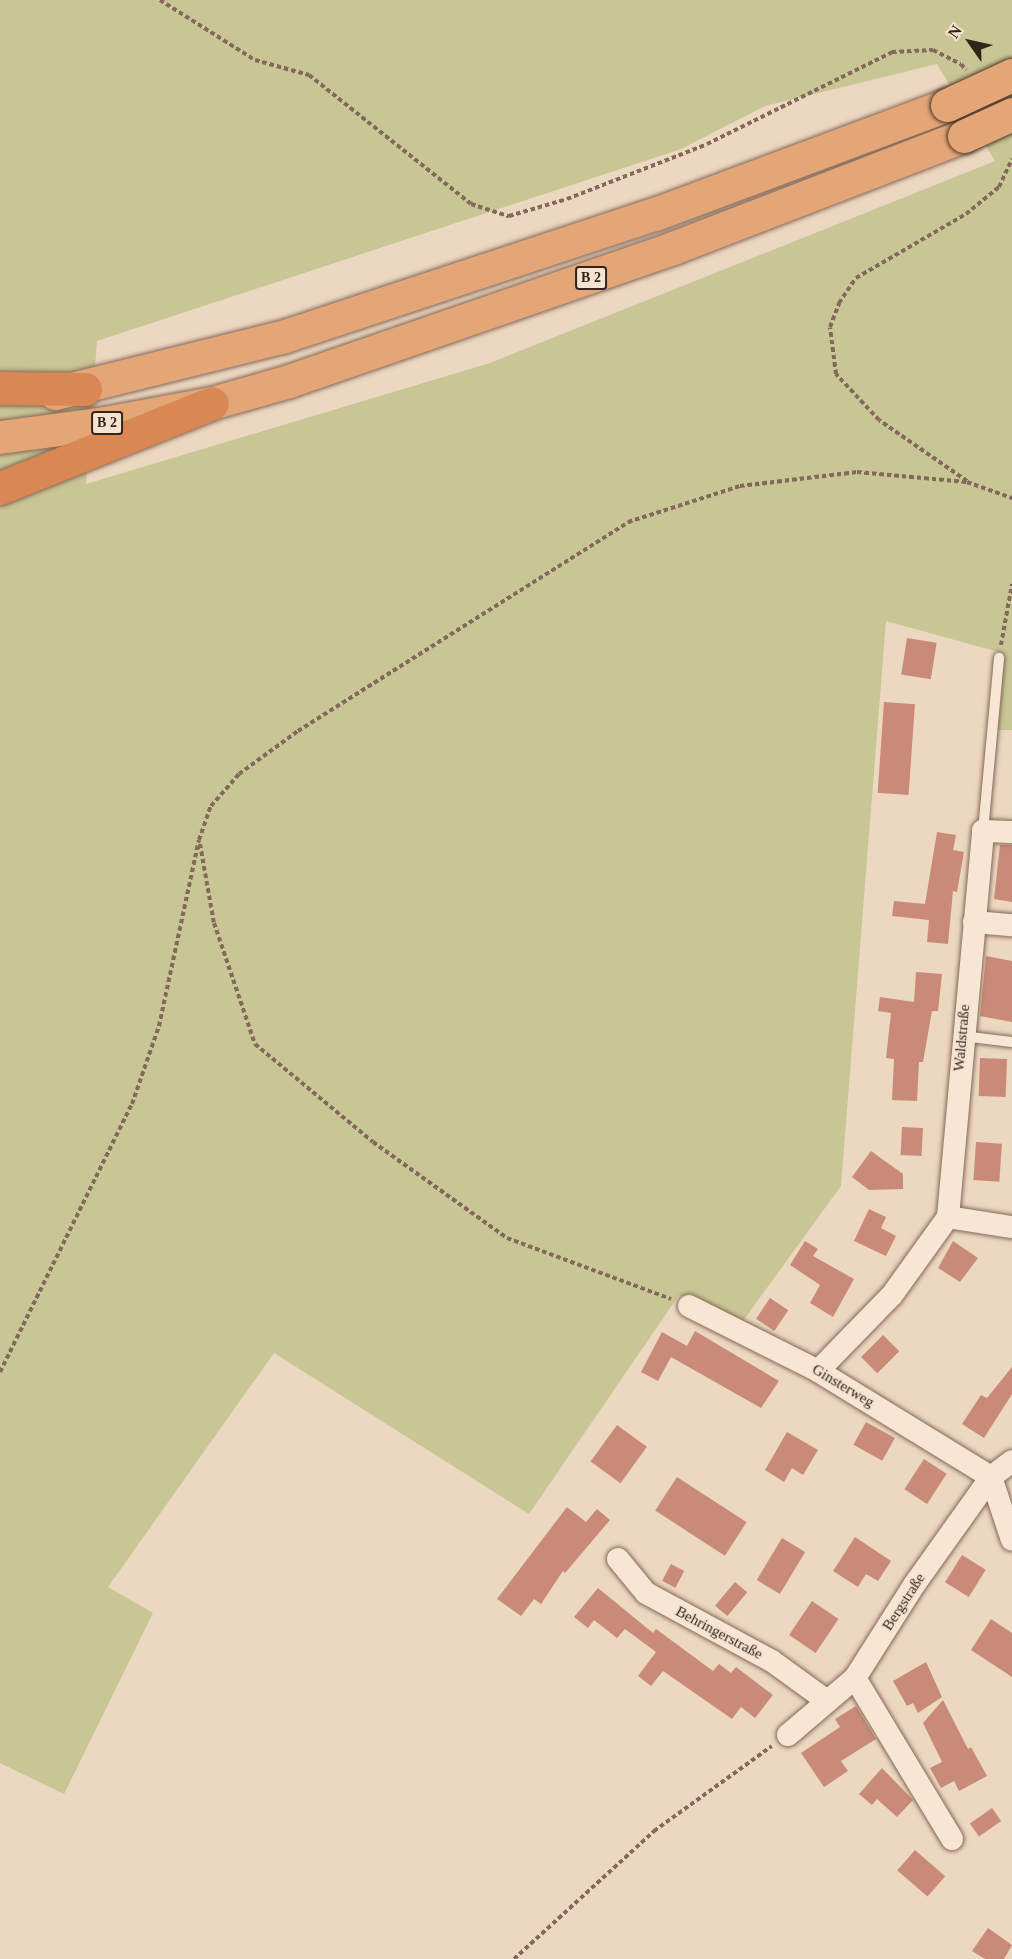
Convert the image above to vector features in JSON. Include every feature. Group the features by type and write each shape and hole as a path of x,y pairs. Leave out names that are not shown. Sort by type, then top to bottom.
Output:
{"highway":[{"path":"0,400 85,389 294,333 655,214 947,105 1012,75"},
{"name":"B 2","path":"0,437 105,423 212,403 424,338 673,248 964,136 1012,114"},
{"path":"0,388 85,389"},
{"path":"0,488 212,403"}],"street":[{"path":"983,831 1012,832"},
{"name":"Waldstraße","path":"948,1217 962,1036 983,831"},
{"path":"974,922 1012,926"},
{"path":"818,1371 892,1295 948,1217 1012,1227"},
{"name":"Ginsterweg","path":"689,1306 818,1371 991,1477"},
{"name":"Bergstraße","path":"788,1735 855,1678 914,1584 991,1477 1012,1461"},
{"path":"991,1477 1012,1540"},
{"name":"Behringerstraße","path":"618,1559 646,1593 772,1661 827,1701"},
{"path":"855,1678 952,1839"}],"lane":[{"name":"Waldstraße","path":"983,831 999,658"},
{"path":"962,1036 1012,1042"}],"path":[{"path":"160,0 255,60 309,75 471,204 509,216 567,199 707,144 892,52 933,50 961,64 968,74"},
{"path":"967,482 879,420 836,374 830,327 839,303 856,278 966,214 999,187 1012,159"},
{"path":"0,1372 132,1104 159,1026 199,840 211,806 239,774 297,731 627,522 752,484 857,472 967,482 1012,498"},
{"path":"999,658 1012,584"},
{"path":"199,840 214,924 255,1044 373,1142 507,1238 689,1306"},
{"path":"514,1959 654,1831 788,1735"}],"shaded area":[{"path":"0,0 1012,0 1012,730 997,730 1002,653 886,621 841,1186 743,1321 679,1295 529,1514 274,1353 108,1587 153,1613 64,1794 0,1763","holes":["937,64 995,161 490,363 86,484 97,341 681,149 765,106"]}],"building":[{"path":"907,638 937,643 931,679 901,675"},
{"path":"884,702 915,704 909,795 878,793"},
{"path":"937,832 956,835 953,850 964,852 957,892 953,891 948,944 927,942 929,920 892,916 894,901 925,904"},
{"path":"1000,845 1012,845 1012,902 994,899"},
{"path":"986,956 1012,961 1012,1022 980,1016"},
{"path":"916,972 942,974 938,1011 932,1011 923,1062 919,1062 917,1101 892,1100 894,1059 886,1058 891,1013 878,1011 880,997 914,1002"},
{"path":"980,1058 1007,1059 1006,1097 979,1096"},
{"path":"902,1127 923,1128 922,1156 901,1155"},
{"path":"976,1142 1002,1144 999,1182 973,1180"},
{"path":"871,1151 903,1174 903,1189 869,1190 852,1177"},
{"path":"869,1209 886,1217 881,1228 896,1236 886,1256 854,1241"},
{"path":"805,1241 818,1249 813,1256 854,1279 833,1317 810,1303 820,1285 790,1265"},
{"path":"953,1241 978,1258 960,1282 938,1268"},
{"path":"770,1298 788,1310 774,1331 756,1319"},
{"path":"695,1331 779,1381 761,1408 671,1357 658,1381 641,1372 662,1332 687,1346"},
{"path":"883,1335 899,1351 877,1373 861,1357"},
{"path":"1012,1367 1012,1394 984,1438 962,1424 981,1395 987,1398"},
{"path":"866,1422 895,1438 882,1461 853,1445"},
{"path":"617,1425 647,1447 620,1483 591,1461"},
{"path":"787,1432 818,1450 803,1475 792,1468 784,1482 765,1470"},
{"path":"924,1459 947,1474 927,1504 904,1489"},
{"path":"677,1477 747,1522 725,1556 655,1511"},
{"path":"567,1507 586,1522 597,1509 610,1520 565,1573 563,1571 541,1604 534,1599 521,1616 497,1599"},
{"path":"855,1537 891,1561 878,1581 866,1574 858,1587 833,1571"},
{"path":"782,1538 805,1552 780,1594 757,1580"},
{"path":"962,1555 986,1570 969,1597 945,1582"},
{"path":"671,1564 684,1571 675,1588 662,1581"},
{"path":"735,1582 747,1592 727,1616 715,1606"},
{"path":"598,1588 653,1633 656,1629 713,1671 719,1664 731,1673 736,1667 773,1695 755,1718 741,1707 732,1719 663,1671 651,1686 638,1676 656,1652 625,1629 617,1638 594,1620 588,1628 574,1617"},
{"path":"812,1601 839,1619 816,1653 789,1635"},
{"path":"991,1619 1012,1633 1012,1677 971,1650"},
{"path":"926,1662 942,1697 918,1713 913,1703 907,1706 893,1681"},
{"path":"943,1700 968,1749 971,1747 987,1776 959,1791 954,1781 941,1788 930,1768 942,1762 923,1723"},
{"path":"856,1706 876,1739 841,1761 848,1771 824,1787 801,1753 840,1727 835,1719"},
{"path":"882,1768 913,1800 897,1817 877,1799 872,1805 859,1794"},
{"path":"992,1808 1001,1821 979,1837 970,1823"},
{"path":"915,1850 945,1876 927,1897 897,1870"},
{"path":"988,1928 1012,1945 1004,1959 985,1959 972,1951"}]}
